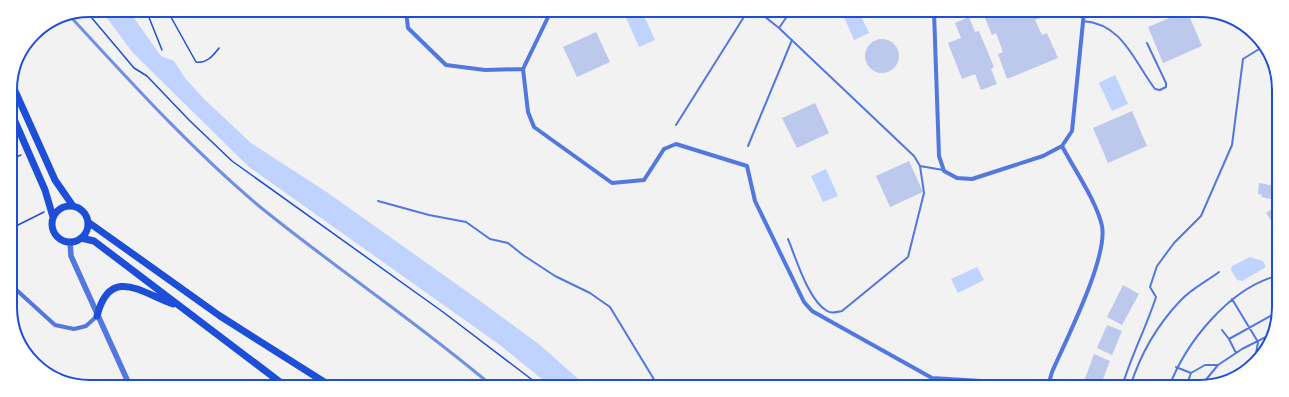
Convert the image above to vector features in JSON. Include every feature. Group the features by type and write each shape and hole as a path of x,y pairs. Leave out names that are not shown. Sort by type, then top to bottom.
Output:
{"main road":[{"path":"17,96 54,180 73,206 83,212 88,222 220,316 321,380"},
{"path":"17,126 51,208 53,217 52,228 55,234 64,241 70,242 81,238 85,234 88,222"},
{"path":"53,217 61,208 73,206"},
{"path":"81,238 94,241 277,380"},
{"path":"97,316 104,298 109,292 121,287 130,286 149,292 180,307"}],"street":[{"path":"407,17 408,28 446,65 485,70 523,69"},
{"path":"548,17 523,69 528,112 534,127 612,182 644,180 664,149 676,144 747,166 755,201 804,302 812,311 932,378 961,380"},
{"path":"934,17 939,156 944,171 957,178 972,179 1044,156 1062,146 1072,131 1083,17"},
{"path":"1050,380 1090,284 1102,242 1102,226 1093,204 1062,146"},
{"path":"70,242 71,256 127,380"},
{"path":"17,290 55,325 74,328 86,326 97,316"}],"lane":[{"path":"676,125 745,17"},
{"path":"765,17 792,40 914,156 920,166 924,193 908,257 842,311 833,313 827,311 819,304 811,293 788,238"},
{"path":"779,28 787,17"},
{"path":"1083,21 1106,26 1119,35 1154,88 1160,90 1166,87 1166,83 1147,43"},
{"path":"748,146 792,40"},
{"path":"1124,380 1130,361 1149,319 1156,298 1150,287 1157,266 1174,243 1201,216 1232,145 1243,59 1259,49"},
{"path":"920,166 944,171"},
{"path":"378,201 428,215 466,222 490,239 508,242 523,255 555,276 590,293 610,307 654,380"},
{"path":"1132,380 1136,365 1158,330 1182,299 1219,272"},
{"path":"1171,380 1176,367 1200,332 1232,299 1261,280 1272,277"},
{"path":"1232,299 1258,342 1256,353"},
{"path":"1229,339 1271,316"},
{"path":"1222,330 1229,339 1236,353"},
{"path":"1206,380 1218,365 1236,353 1265,338"},
{"path":"1188,380 1191,373 1205,364 1218,365"},
{"path":"1176,367 1191,373"}],"path":[{"path":"91,17 134,68 147,76 189,120 232,161 442,312 532,380"},
{"path":"149,17 162,50"},
{"path":"171,17 196,62 201,63 213,56 219,48"},
{"path":"17,157 28,152"},
{"path":"17,225 51,208"}],"water":[{"path":"106,17 133,17 161,56 174,61 185,78 204,99 251,143 328,193 476,298 540,345 579,380 543,380 500,345 249,167 133,53"},
{"path":"645,17 655,40 639,47 626,18"},
{"path":"844,17 861,17 869,33 854,40"},
{"path":"1115,75 1128,104 1112,111 1099,83"},
{"path":"826,169 838,196 823,202 811,176"},
{"path":"1250,257 1263,261 1266,267 1242,281 1237,280 1231,270 1232,266"},
{"path":"977,267 984,280 958,293 951,279"}],"building":[{"path":"969,17 975,32 979,31 994,67 991,69 997,84 981,90 975,74 962,79 948,43 961,38 955,23"},
{"path":"985,17 1040,17 1035,20 1042,35 1047,33 1058,58 1007,79 998,54 1003,52 996,33 992,35"},
{"path":"1172,17 1190,17 1202,46 1163,63 1148,27"},
{"path":"596,32 610,62 577,77 563,47"},
{"path":"885,39 894,44 898,49 898,63 894,68 889,72 879,73 875,72 866,63 865,53 866,49 875,40"},
{"path":"815,103 829,133 797,148 782,118"},
{"path":"1132,111 1147,146 1108,163 1093,128"},
{"path":"909,161 923,192 890,207 876,176"},
{"path":"1259,183 1272,185 1271,199 1261,197 1262,195 1258,194"},
{"path":"1272,209 1272,222 1266,213"},
{"path":"1123,285 1139,294 1122,325 1107,317"},
{"path":"1107,325 1122,331 1112,355 1097,348"},
{"path":"1094,354 1110,361 1103,380 1085,380"}],"railway":[{"path":"72,19 160,113 233,184 288,229 434,339 485,380"}]}
